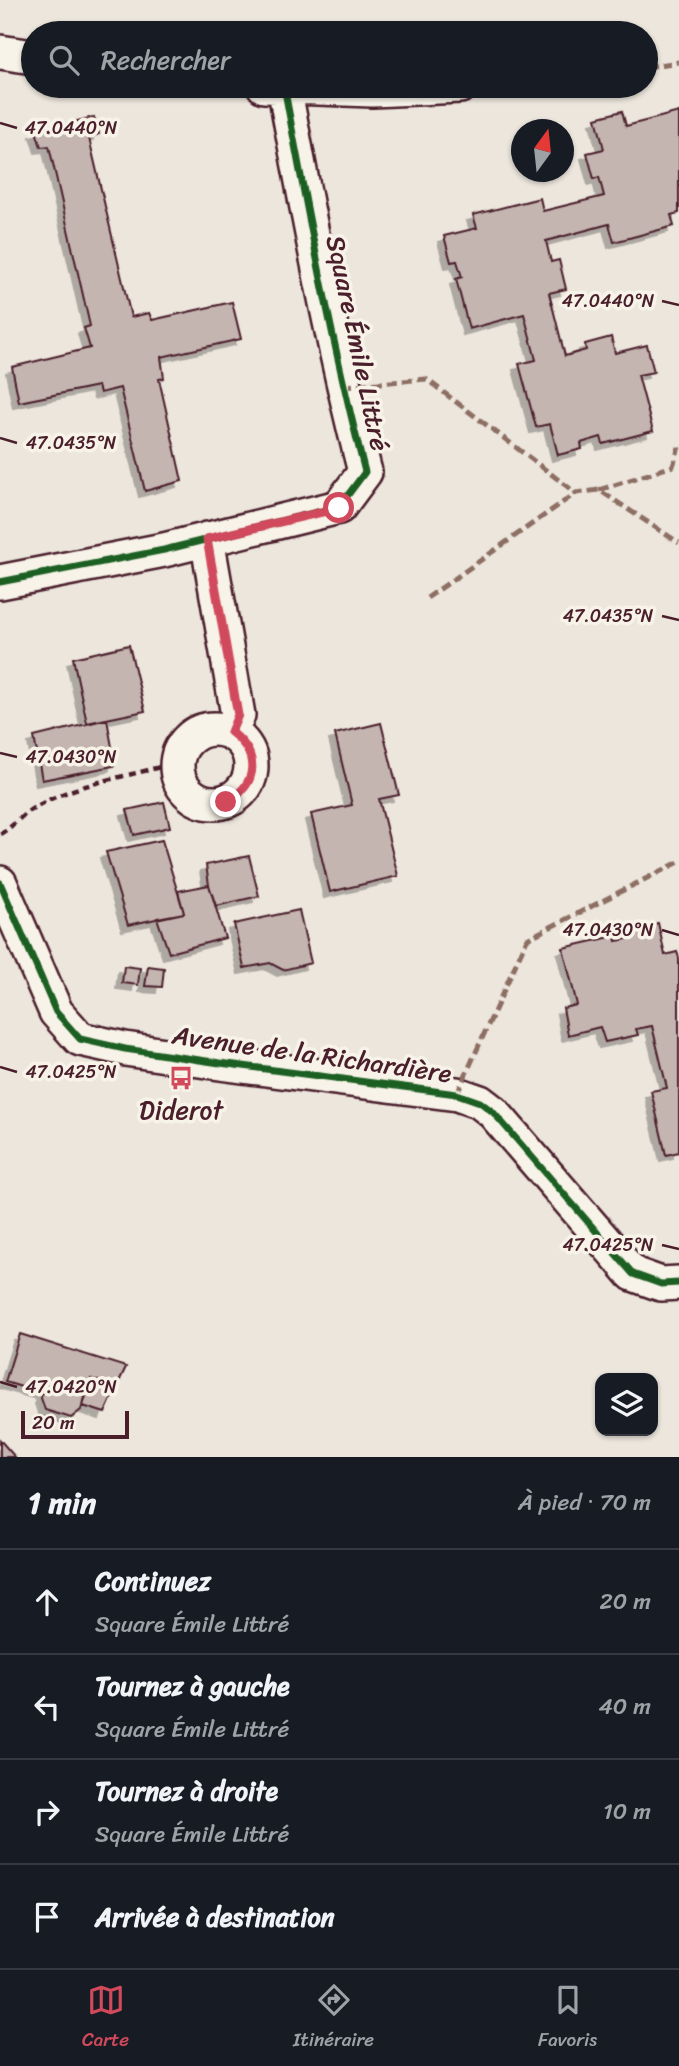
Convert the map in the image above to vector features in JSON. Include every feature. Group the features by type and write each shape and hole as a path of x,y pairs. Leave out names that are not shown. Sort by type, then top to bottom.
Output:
{"street":[{"path":"0,52 21,55"},
{"name":"Square Émile Littré","path":"0,582 163,550 339,508 365,472 343,386 286,98"},
{"path":"207,539 238,715 231,732"},
{"path":"207,728 231,732 249,750 251,775 237,796 214,804 201,801 183,786 178,775 177,762 187,740 196,733 207,728"},
{"name":"Avenue de la Richardière","path":"0,883 56,1012 80,1039 125,1049 219,1063 457,1094 480,1102 493,1112 633,1274 661,1284 679,1283"}],"path":[{"path":"0,834 33,808 84,786 177,762"}],"building":[{"path":"622,111 626,126 679,112 679,213 671,215 674,226 614,242 609,224 546,241 551,262 559,260 566,289 549,293 565,356 586,350 585,344 611,337 615,353 647,345 654,372 638,375 653,431 603,444 601,437 581,443 582,449 558,455 550,424 536,427 519,364 536,360 524,314 469,329 456,279 462,277 457,261 451,262 444,236 477,228 473,215 540,198 543,211 604,196 599,177 594,179 587,153 604,149 596,118"},
{"path":"94,117 99,134 89,138 131,317 149,313 152,320 232,302 241,339 161,357 164,378 159,379 182,481 145,491 120,388 100,393 98,386 19,402 12,367 90,348 84,328 90,326 49,146 41,147 36,131"},
{"path":"129,645 145,711 87,723 73,658"},
{"path":"107,719 115,764 113,766 42,780 34,737"},
{"path":"381,723 399,795 379,799 398,876 330,892 311,814 352,805 335,734"},
{"path":"164,802 170,827 134,835 127,810"},
{"path":"162,840 184,913 128,925 106,852"},
{"path":"249,856 259,896 216,906 206,865"},
{"path":"209,885 225,938 169,953 157,918 184,913 178,891"},
{"path":"299,910 311,963 283,970 270,963 244,968 234,924"},
{"path":"658,923 665,955 677,952 679,958 679,1152 666,1155 651,1091 667,1088 652,1026 636,1029 638,1035 605,1042 600,1027 568,1035 563,1008 577,1005 563,948 615,936 616,941 633,938 632,929"},
{"path":"124,966 140,968 138,985 122,983"},
{"path":"148,966 164,968 162,987 145,986"},
{"path":"20,1334 126,1367 117,1386 91,1379 81,1410 71,1418 45,1410 42,1393 5,1382"},
{"path":"91,1379 117,1386 105,1413 83,1406"},
{"path":"0,1440 15,1457 0,1457"}],"marked path":[{"path":"658,65 679,62"},
{"path":"343,386 426,379 576,493"},
{"path":"599,490 673,466 679,447"},
{"path":"427,598 576,493 599,490 679,543"},
{"path":"457,1094 527,939 679,862"}],"cycle path":[{"path":"0,582 164,550 339,507 365,472 331,328 286,98"},
{"path":"0,883 56,1012 80,1039 125,1049 220,1063 457,1094 480,1102 493,1112 633,1274 661,1284 679,1283"}],"place":[{"name":"Diderot","path":"181,1078"}],"route":[{"path":"226,802 237,796 246,786 251,775 252,762 249,750 241,739 231,732 238,715 207,539 339,508"}]}
